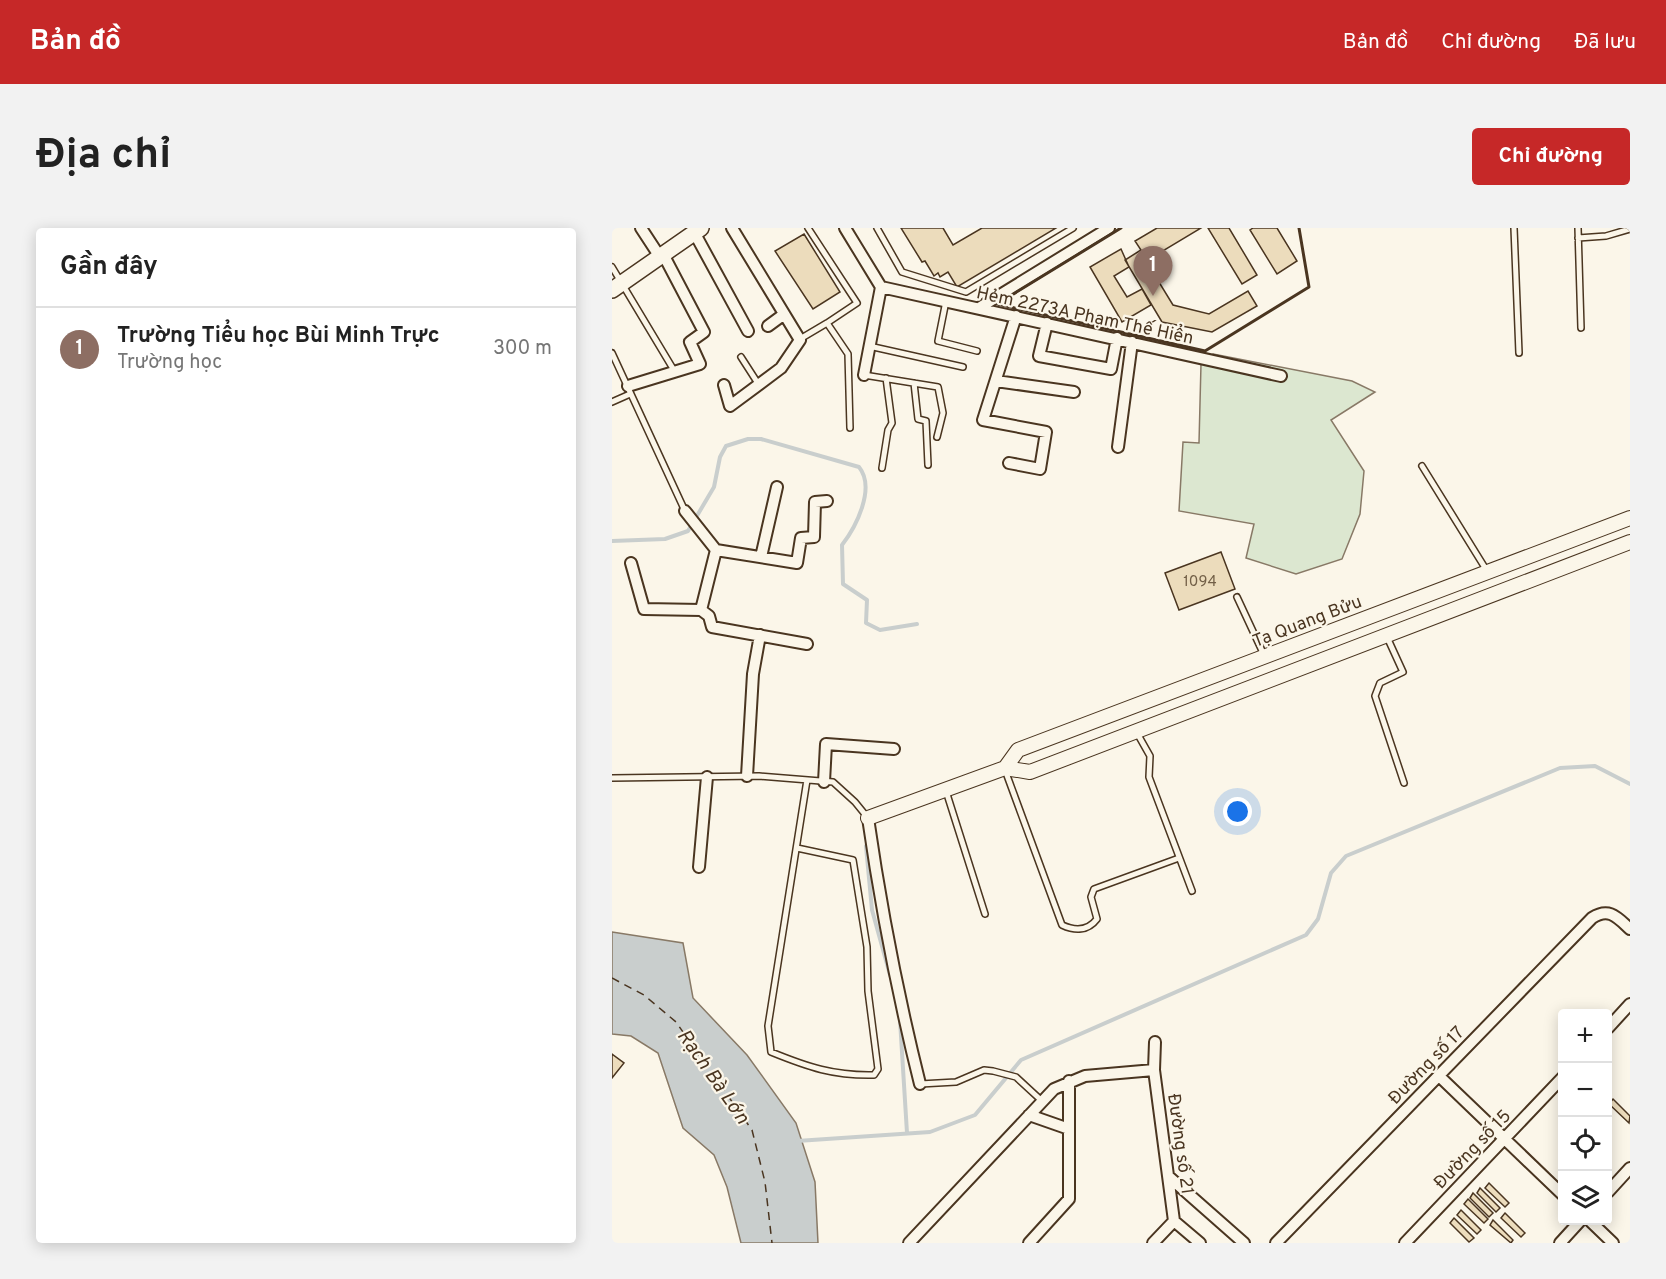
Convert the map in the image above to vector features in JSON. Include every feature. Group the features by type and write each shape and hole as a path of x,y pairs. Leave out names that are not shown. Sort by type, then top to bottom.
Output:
{"main road":[{"path":"618,286 698,230"}],"street":[{"path":"629,390 700,364 690,342 704,332 662,255 640,228"},
{"path":"724,385 730,406 760,386 781,368 800,340 732,228"},
{"path":"845,228 881,287 864,375"},
{"path":"979,308 1109,228"},
{"path":"698,230 748,331"},
{"name":"Hẻm 2273A Phạm Thế Hiển","path":"881,287 1281,376"},
{"path":"768,326 783,315"},
{"path":"1009,463 1040,469 1046,432 982,420 1016,316"},
{"path":"1047,323 1039,356 1111,369 1117,338"},
{"path":"1118,447 1132,342"},
{"path":"996,381 1074,392"},
{"path":"761,557 777,487"},
{"path":"685,511 716,550 797,563 801,538 814,537 815,502 827,501"},
{"name":"Tạ Quang Bửu","path":"1005,768 1018,750 1488,572 1628,524"},
{"name":"Tạ Quang Bửu","path":"868,818 1005,768 1030,772 1630,542"},
{"path":"701,610 716,550"},
{"path":"631,563 644,609 701,610 709,616 712,627 807,644"},
{"path":"747,776 753,674 760,636"},
{"path":"1265,657 1274,679"},
{"path":"824,782 826,744 894,750"},
{"path":"699,867 707,777"},
{"path":"868,818 881,909 920,1084"},
{"name":"Đường số 17","path":"1276,1243 1592,918 1600,912 1611,913 1630,929"},
{"path":"1612,1024 1630,1004"},
{"name":"Đường số 21","path":"1153,1243 1174,1221 1154,1070 1155,1042"},
{"path":"909,1243 1054,1089 1085,1076 1154,1070"},
{"path":"1439,1076 1558,1190"},
{"path":"1029,1243 1069,1198 1069,1082"},
{"name":"Đường số 15","path":"1404,1243 1558,1082"},
{"path":"1029,1115 1069,1129"},
{"path":"1612,1187 1630,1167"},
{"path":"1168,1176 1244,1243"},
{"path":"1174,1221 1200,1243"},
{"path":"1560,1243 1577,1225"},
{"path":"1593,1225 1612,1243"}],"lane":[{"path":"800,340 857,303 808,228"},
{"path":"877,228 902,272 966,292 1073,228"},
{"path":"1514,228 1519,352"},
{"path":"1578,228 1581,328"},
{"path":"1578,238 1606,236 1630,229"},
{"path":"612,267 618,286 676,373"},
{"path":"946,301 938,340 977,351"},
{"path":"827,322 848,354 850,428"},
{"path":"869,346 963,367"},
{"path":"612,353 685,511"},
{"path":"741,357 760,386"},
{"path":"864,375 938,387 943,413 938,436"},
{"path":"882,468 888,430 892,423 886,378"},
{"path":"914,383 918,419 926,421 928,465"},
{"path":"612,402 629,390"},
{"path":"1422,466 1488,572"},
{"path":"1237,597 1265,657"},
{"path":"1386,636 1403,672 1380,683 1375,696 1404,783"},
{"path":"1136,732 1150,756 1149,777 1192,891"},
{"path":"1005,768 1062,925 1070,929 1092,926 1097,919 1090,897 1094,889 1179,858"},
{"path":"612,778 747,776 833,782 855,802 868,818"},
{"path":"797,848 853,860 867,947 868,991 878,1070 874,1075 846,1076 819,1071 771,1052 768,1026 807,780"},
{"path":"946,789 985,914"},
{"path":"920,1084 956,1082 984,1070 993,1071 1016,1077 1042,1101"}],"green space":[{"path":"1213,354 1352,381 1375,392 1331,420 1364,471 1360,514 1342,559 1296,574 1246,558 1254,524 1179,511 1183,442 1199,443 1201,364"}],"water":[{"name":"Rạch Bà Lớn","path":"612,932 683,943 693,998 747,1055 796,1123 815,1182 818,1243 741,1243 727,1187 714,1155 683,1128 658,1053 631,1036 612,1034"}],"building":[{"path":"901,228 943,228 953,245 982,228 1056,228 957,287 948,272 940,277 938,273 934,276 925,261 922,262"},
{"path":"1157,228 1201,228 1146,261 1173,305 1209,314 1248,291 1257,306 1212,332 1162,322 1125,260 1141,250 1135,241"},
{"path":"1208,228 1229,228 1257,275 1242,284"},
{"path":"1277,228 1297,261 1277,274 1250,230"},
{"path":"804,234 840,292 813,309 775,251"},
{"path":"1121,249 1129,267 1114,276 1127,297 1142,289 1151,305 1122,322 1090,267"},
{"path":"1221,552 1235,589 1179,610 1165,573"},
{"path":"612,1054 624,1063 612,1078"},
{"path":"1612,1100 1630,1116 1629,1123 1612,1107"},
{"path":"1489,1183 1509,1203 1505,1207 1485,1188"},
{"path":"1480,1188 1500,1208 1496,1212 1477,1193"},
{"path":"1473,1193 1493,1213 1489,1217 1470,1198"},
{"path":"1468,1199 1488,1219 1484,1223 1464,1204"},
{"path":"1461,1210 1481,1230 1477,1234 1457,1215"},
{"path":"1505,1213 1525,1233 1521,1237 1501,1218"},
{"path":"1454,1218 1474,1238 1469,1242 1450,1223"},
{"path":"1493,1220 1513,1240 1511,1243 1490,1225"}],"waterway":[{"path":"612,541 665,539 688,531 714,487 720,457 726,446 748,439 761,439 859,467 864,476 865,496 858,518 842,545 843,584 867,600 866,623 880,630 917,624"},
{"path":"797,1141 930,1132 975,1115 1021,1060 1306,935 1318,919 1331,873 1346,856 1560,768 1595,766 1630,784"},
{"path":"866,846 872,910 890,975"},
{"path":"900,1020 907,1133"}],"ferry route":[{"path":"612,978 644,995 676,1022 752,1130 765,1182 772,1243"}],"wall":[{"path":"1121,228 997,304 1205,351 1309,287 1299,228"}],"place":[{"name":"Trường Tiểu học Bùi Minh Trực","path":"1153,296"}]}
